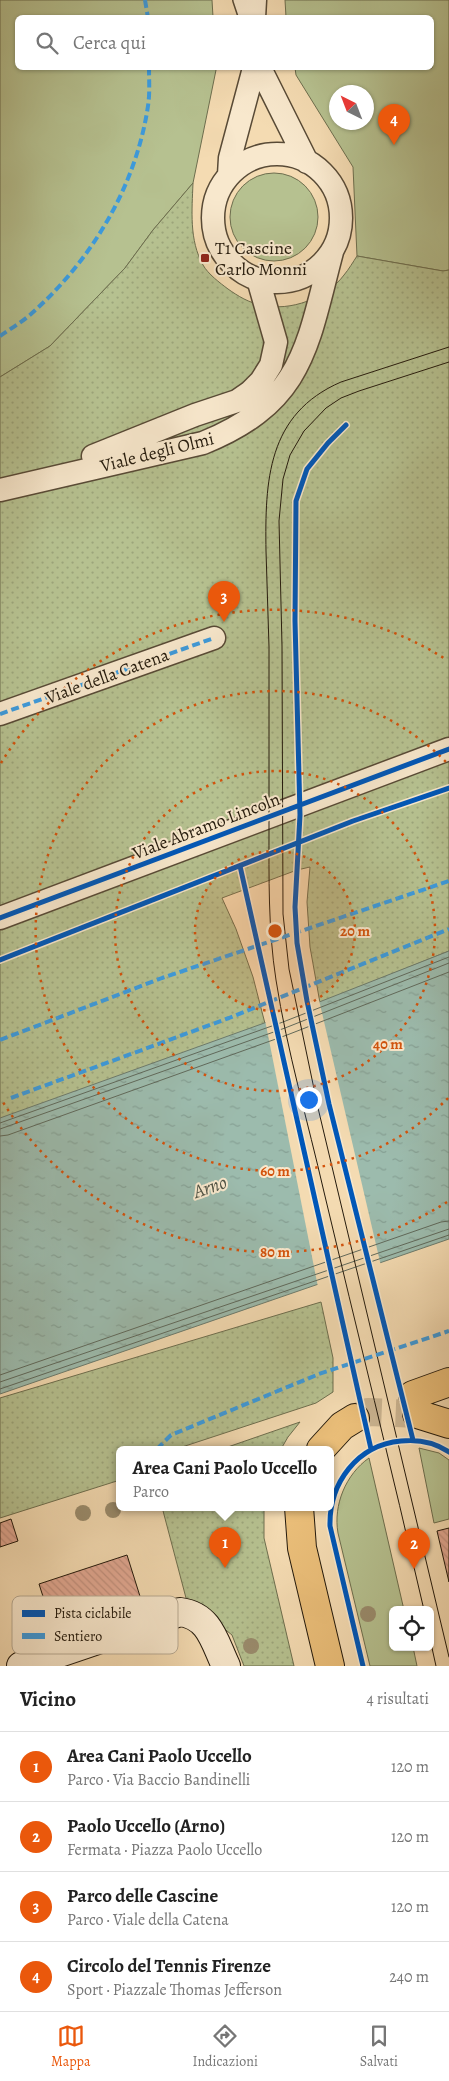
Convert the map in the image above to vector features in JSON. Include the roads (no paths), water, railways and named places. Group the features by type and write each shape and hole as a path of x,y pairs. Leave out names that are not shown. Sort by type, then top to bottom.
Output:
{"main road":[{"path":"449,1382 415,1404 449,1424"},
{"path":"324,1446 342,1426 355,1418"},
{"path":"299,1511 302,1548 330,1666"}],"street":[{"path":"254,15 255,0"},
{"path":"229,175 230,158 253,70"},
{"path":"261,70 307,162"},
{"path":"268,154 284,154 307,162 320,170 328,179 337,195 341,209 341,224 332,252 319,266 307,275 290,281 275,282 258,279 229,261 221,250 214,233 212,218 219,190 229,175 247,161 268,154"},
{"name":"Viale degli Olmi","path":"10,488 203,443 226,433 250,419 280,390 296,370 302,358 317,314 332,252"},
{"name":"Viale degli Olmi","path":"10,488 195,415 225,407 250,392 271,365 276,342 258,279"},
{"name":"Viale della Catena","path":"0,714 214,638"},
{"name":"Viale Abramo Lincoln","path":"0,918 449,749"},
{"path":"178,1613 191,1614 200,1618 206,1625 226,1666"},
{"path":"21,1666 56,1654"}],"lane":[{"path":"238,0 244,15"}],"water":[{"name":"Arno","path":"449,951 449,1239 0,1394 0,1118 281,1017"}],"tunnel":[{"path":"355,1418 368,1412 417,1414"}],"tram line":[{"path":"423,1606 292,1060 276,980 272,942 269,864 269,647 266,525 270,475 275,452 284,431 298,412 316,396 341,382 449,347"},
{"path":"449,362 359,391 341,398 326,408 304,431 290,455 283,479 279,521 282,646 283,914 289,969 318,1108 449,1657"},
{"path":"433,1651 436,1666"}],"place":[{"name":"Circolo del Tennis Firenze","path":"394,145"},
{"name":"T1 Cascine Carlo Monni","path":"205,258"},
{"name":"Parco delle Cascine","path":"224,622"},
{"name":"Area Cani Paolo Uccello","path":"225,1568"},
{"name":"Paolo Uccello (Arno)","path":"414,1569"}]}
